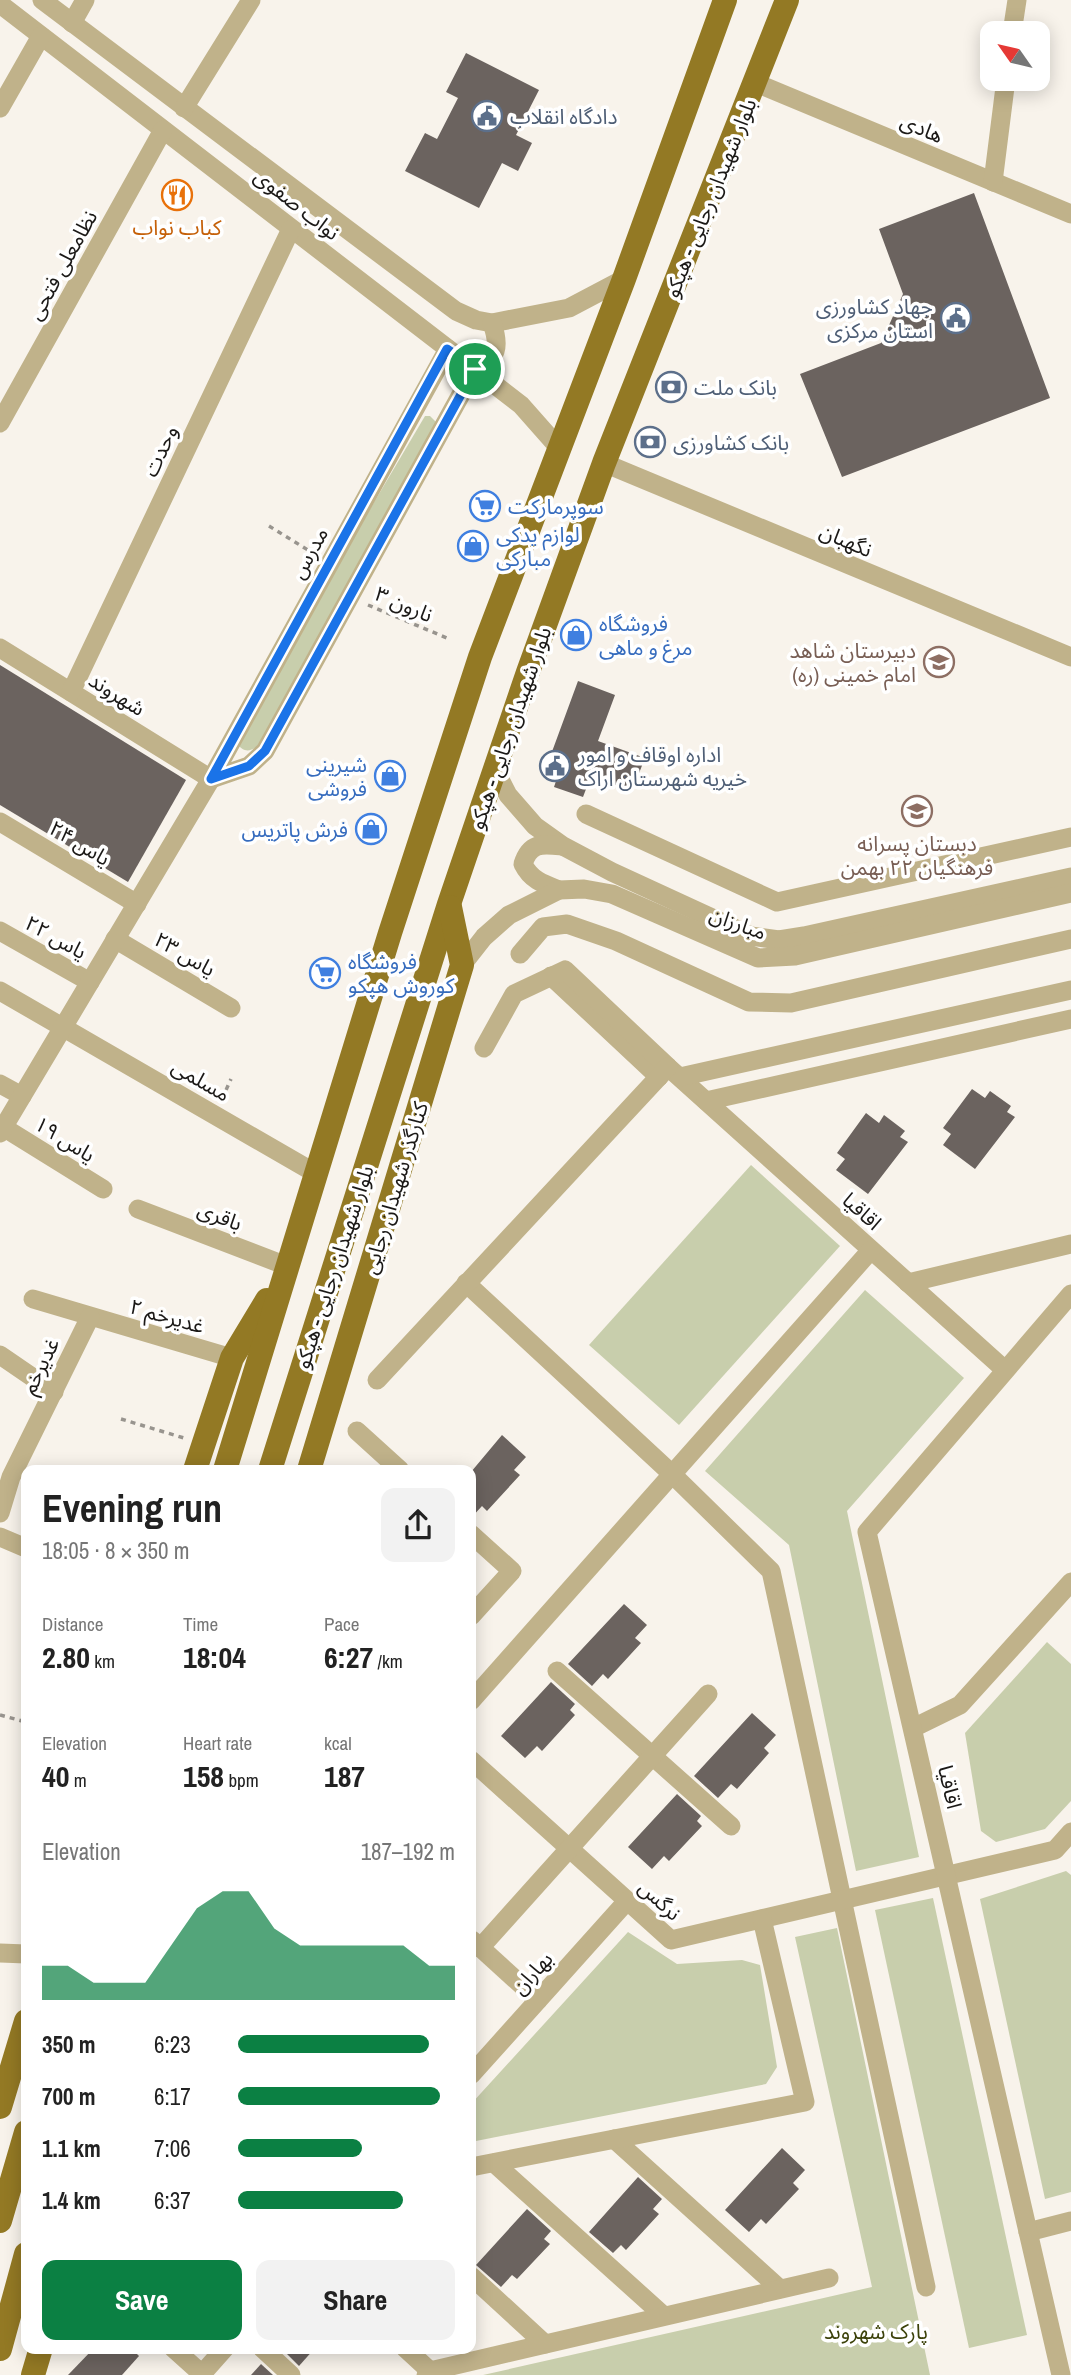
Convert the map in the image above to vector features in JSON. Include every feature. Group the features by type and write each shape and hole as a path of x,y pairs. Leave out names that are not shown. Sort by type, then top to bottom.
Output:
{"main road":[{"name":"بلوار شهیدان رجایی - هپکو","path":"227,1465 390,933 480,657 624,279 725,0"},
{"name":"بلوار شهیدان رجایی - هپکو","path":"272,1465 494,768 604,463 787,0"},
{"name":"کنارگذر شهیدان رجایی","path":"311,1465 462,965 449,904"},
{"path":"197,1465 232,1358 287,1266"},
{"path":"0,2107 21,2038"},
{"path":"0,2221 21,2149"},
{"path":"0,2349 21,2272"},
{"path":"34,2375 39,2354"}],"street":[{"name":"نواب صفوی","path":"42,0 456,311 476,320 492,323 569,308 624,279"},
{"path":"72,23 85,0"},
{"path":"184,108 251,0"},
{"path":"1014,21 1017,0"},
{"name":"نواب صفوی","path":"0,4 521,405 559,448"},
{"path":"0,108 41,36"},
{"name":"هادی","path":"755,83 1071,214"},
{"path":"993,182 1004,91"},
{"name":"نظامعلی فتحی","path":"0,423 163,130"},
{"name":"وحدت","path":"71,692 291,229"},
{"path":"211,779 249,766 265,751 475,369 491,360 496,349 492,323"},
{"name":"مدرس","path":"2,1130 211,779 447,349"},
{"name":"نگهبان","path":"604,463 1071,657"},
{"name":"شهروند","path":"0,648 211,779"},
{"name":"مبارزان","path":"494,768 508,795 535,827 563,846 612,872 751,936 779,940 1071,877"},
{"path":"586,814 777,902 1071,837"},
{"name":"یاس ۲۴","path":"0,821 137,904"},
{"path":"559,890 528,876 523,864 527,853 535,847 544,844 563,846"},
{"name":"مبارزان","path":"462,965 484,937 509,915 559,890 584,889 612,894 758,958 795,956 1071,893"},
{"path":"520,954 543,927 567,924 616,941 749,1002 790,1003 1071,939"},
{"name":"یاس ۲۲","path":"0,931 90,982"},
{"name":"یاس ۲۳","path":"115,939 231,1008"},
{"name":"اقاقیا","path":"484,1048 514,994 558,973 669,1074 706,1101 1005,1370 867,1532 1061,2375"},
{"path":"377,1380 466,1283 669,1074 1071,990"},
{"name":"مسلمی","path":"0,991 315,1173"},
{"path":"706,1101 1071,1019"},
{"path":"0,1084 22,1097"},
{"name":"یاس ۱۹","path":"2,1130 103,1189"},
{"name":"باقری","path":"138,1209 287,1266"},
{"path":"908,1283 1071,1244"},
{"path":"476,1695 872,1250"},
{"path":"466,1283 672,1474 771,1571 926,2287"},
{"path":"1005,1370 1071,1294"},
{"name":"غدیرخم ۲","path":"33,1299 232,1358"},
{"name":"غدیرخم","path":"0,1513 11,1477 90,1317"},
{"path":"0,1355 54,1392"},
{"path":"358,1431 395,1465"},
{"path":"0,1537 21,1546"},
{"path":"476,1539 512,1571 476,1611"},
{"path":"913,1728 960,1705 1071,1582"},
{"path":"557,1671 731,1826"},
{"path":"476,1943 569,1849 708,1694"},
{"name":"نرگس","path":"476,1765 671,1940 1055,1850 1071,1832"},
{"name":"بهاران","path":"476,2067 627,1901"},
{"path":"476,2166 805,2102 762,1919"},
{"path":"476,1945 538,2000"},
{"path":"0,1953 21,1954"},
{"path":"614,2139 780,2289"},
{"path":"494,2162 664,2316"},
{"path":"1028,2232 1071,2221"},
{"path":"411,2354 428,2373 830,2277"},
{"path":"476,2281 545,2344"},
{"path":"179,2354 201,2375 220,2354"},
{"path":"268,2354 291,2375"}],"path":[{"path":"269,526 320,558"},
{"name":"نارون ۳","path":"349,599 447,638"},
{"path":"121,1419 203,1444"},
{"path":"0,1715 21,1721"}],"green space":[{"path":"425,416 430,416 437,423 261,745 251,750 242,749 237,743 239,731"},
{"path":"751,1165 840,1246 679,1425 589,1345"},
{"path":"865,1290 964,1378 847,1511 919,1857 856,1871 789,1545 705,1471"},
{"path":"1047,1642 1071,1664 1071,1801 1045,1829 996,1842 981,1831 965,1733"},
{"path":"1066,1871 1071,1875 1071,2192 1045,2199 980,1899"},
{"path":"933,1898 1027,2335 969,2348 875,1910"},
{"name":"پارک شهروند","path":"837,1928 930,2375 483,2375 872,2287 795,1937"},
{"path":"628,1932 677,1964 742,1960 760,1965 777,2067 766,2084 476,2141 476,2099"}],"building":[{"name":"دادگاه انقلاب","path":"466,53 539,90 516,135 532,143 518,171 502,163 479,208 405,171 425,133 437,139 458,98 446,92"},
{"name":"جهاد کشاورزی استان مرکزی","path":"974,193 1050,398 842,477 800,374 881,343 903,294 879,229"},
{"path":"0,665 186,780 128,882 0,805"},
{"path":"578,681 615,695 598,741 645,758 632,791 591,776 583,797 554,787 559,772 546,768"},
{"path":"972,1089 985,1098 990,1091 1011,1106 1007,1112 1015,1117 975,1169 943,1145 951,1134 943,1128"},
{"path":"866,1113 879,1123 884,1115 905,1131 900,1137 908,1142 868,1194 836,1170 845,1159 837,1153"},
{"path":"502,1435 526,1457 514,1470 520,1475 487,1511 482,1506 476,1513 476,1466"},
{"path":"624,1604 647,1625 635,1638 641,1643 608,1679 603,1674 592,1686 568,1664"},
{"path":"551,1682 575,1704 570,1710 575,1715 542,1751 537,1746 525,1758 501,1736"},
{"path":"752,1713 776,1735 764,1748 769,1753 737,1789 731,1784 718,1798 694,1776"},
{"path":"677,1794 701,1816 697,1821 702,1826 669,1861 664,1856 652,1869 628,1847"},
{"path":"782,2148 805,2170 793,2183 799,2189 766,2224 761,2219 749,2232 725,2210"},
{"path":"638,2177 662,2199 653,2209 659,2214 626,2250 621,2245 613,2253 589,2232"},
{"path":"527,2209 551,2231 544,2239 550,2244 517,2279 512,2275 501,2287 476,2265"},
{"path":"88,2354 139,2356 122,2375 68,2375"},
{"path":"287,2354 310,2354 299,2366"},
{"path":"261,2364 273,2375 251,2375"}],"place":[{"name":"دادگاه انقلاب","path":"487,116"},
{"name":"کباب نواب","path":"177,195"},
{"name":"جهاد کشاورزی استان مرکزی","path":"956,318"},
{"name":"بانک ملت","path":"671,387"},
{"name":"بانک کشاورزی","path":"650,442"},
{"name":"سوپرمارکت","path":"485,506"},
{"name":"لوازم یدکی مبارکی","path":"473,546"},
{"name":"فروشگاه مرغ و ماهی","path":"576,635"},
{"name":"دبیرستان شاهد امام خمینی (ره)","path":"939,662"},
{"name":"اداره اوقاف و امور خیریه شهرستان اراک","path":"555,766"},
{"name":"شیرینی فروشی","path":"390,776"},
{"name":"دبستان پسرانه فرهنگیان ۲۲ بهمن","path":"917,811"},
{"name":"فرش پاتریس","path":"371,829"},
{"name":"فروشگاه کوروش هپکو","path":"325,973"}],"route":[{"path":"447,349 475,369 265,751 249,766 211,779 447,349"}]}
